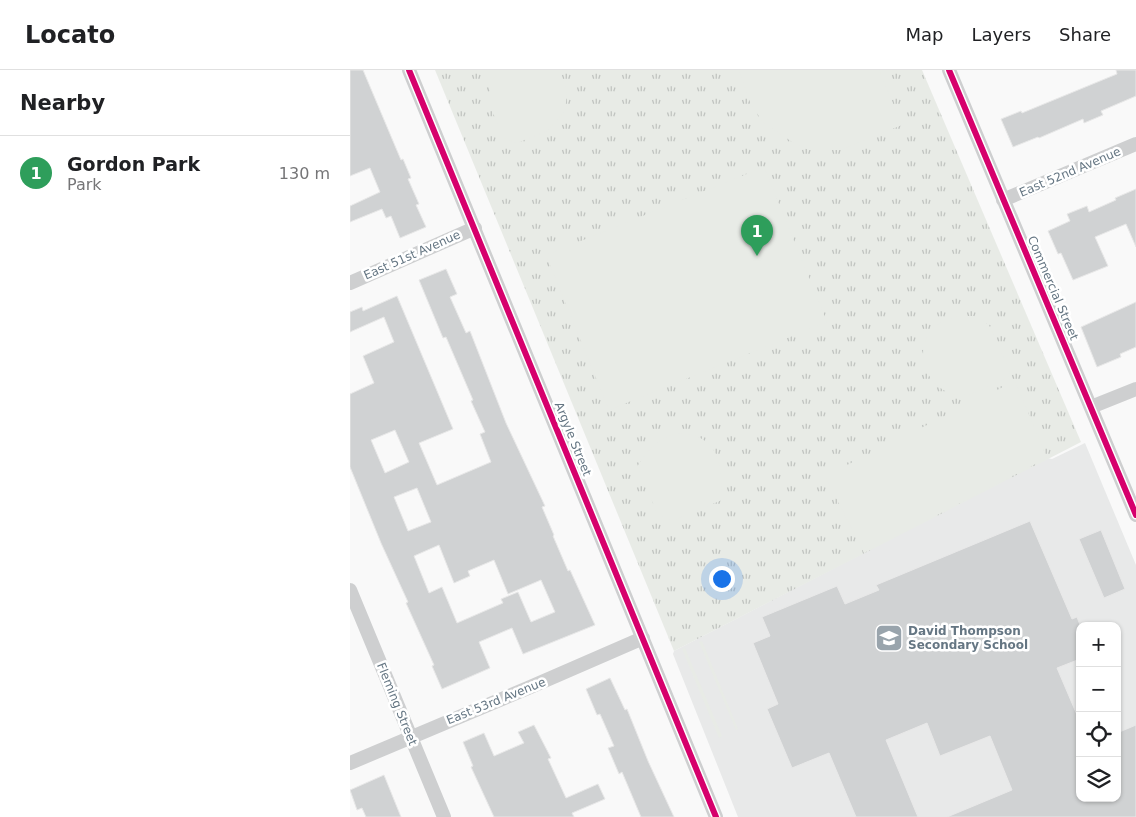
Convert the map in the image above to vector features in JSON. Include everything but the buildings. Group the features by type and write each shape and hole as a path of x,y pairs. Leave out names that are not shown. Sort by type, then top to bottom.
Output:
{"street":[{"name":"Argyle Street","path":"409,70 716,817"},
{"name":"Commercial Street","path":"949,70 1136,515"},
{"name":"East 52nd Avenue","path":"1003,200 1136,144"},
{"name":"East 51st Avenue","path":"350,283 475,228"},
{"path":"1091,407 1136,388"},
{"name":"Fleming Street","path":"350,590 444,817"},
{"name":"East 53rd Avenue","path":"350,762 642,638"}],"shaded area":[{"name":"David Thompson Secondary School","path":"1085,443 1136,565 1136,817 738,817 673,654 674,651 1047,458 1052,459"}],"green space":[{"path":"435,70 922,70 1081,442 674,651"},
{"path":"499,70 560,70 567,93 565,111 547,131 517,143 503,138 490,105 490,84"},
{"path":"739,70 879,70 902,125 840,150 809,150 795,144 763,122 751,105"},
{"path":"764,167 827,322 609,410 546,255"},
{"path":"959,316 974,316 989,325 1010,371 1008,377 977,392 964,395 947,392 937,385 930,377 923,355 924,344 929,334 937,325"},
{"path":"1015,381 1047,458 864,553 825,476"},
{"path":"680,433 696,436 711,447 716,455 721,472 722,500 672,521 658,515 637,467 645,455 660,441"},
{"path":"702,641 738,729 736,730 699,642"},
{"path":"685,648 722,736 719,738 682,649"}],"cycle path":[{"path":"409,70 716,817"},
{"path":"949,70 1136,515"}],"place":[{"name":"Gordon Park","path":"757,256"},
{"name":"David Thompson Secondary School","path":"889,638"}]}
